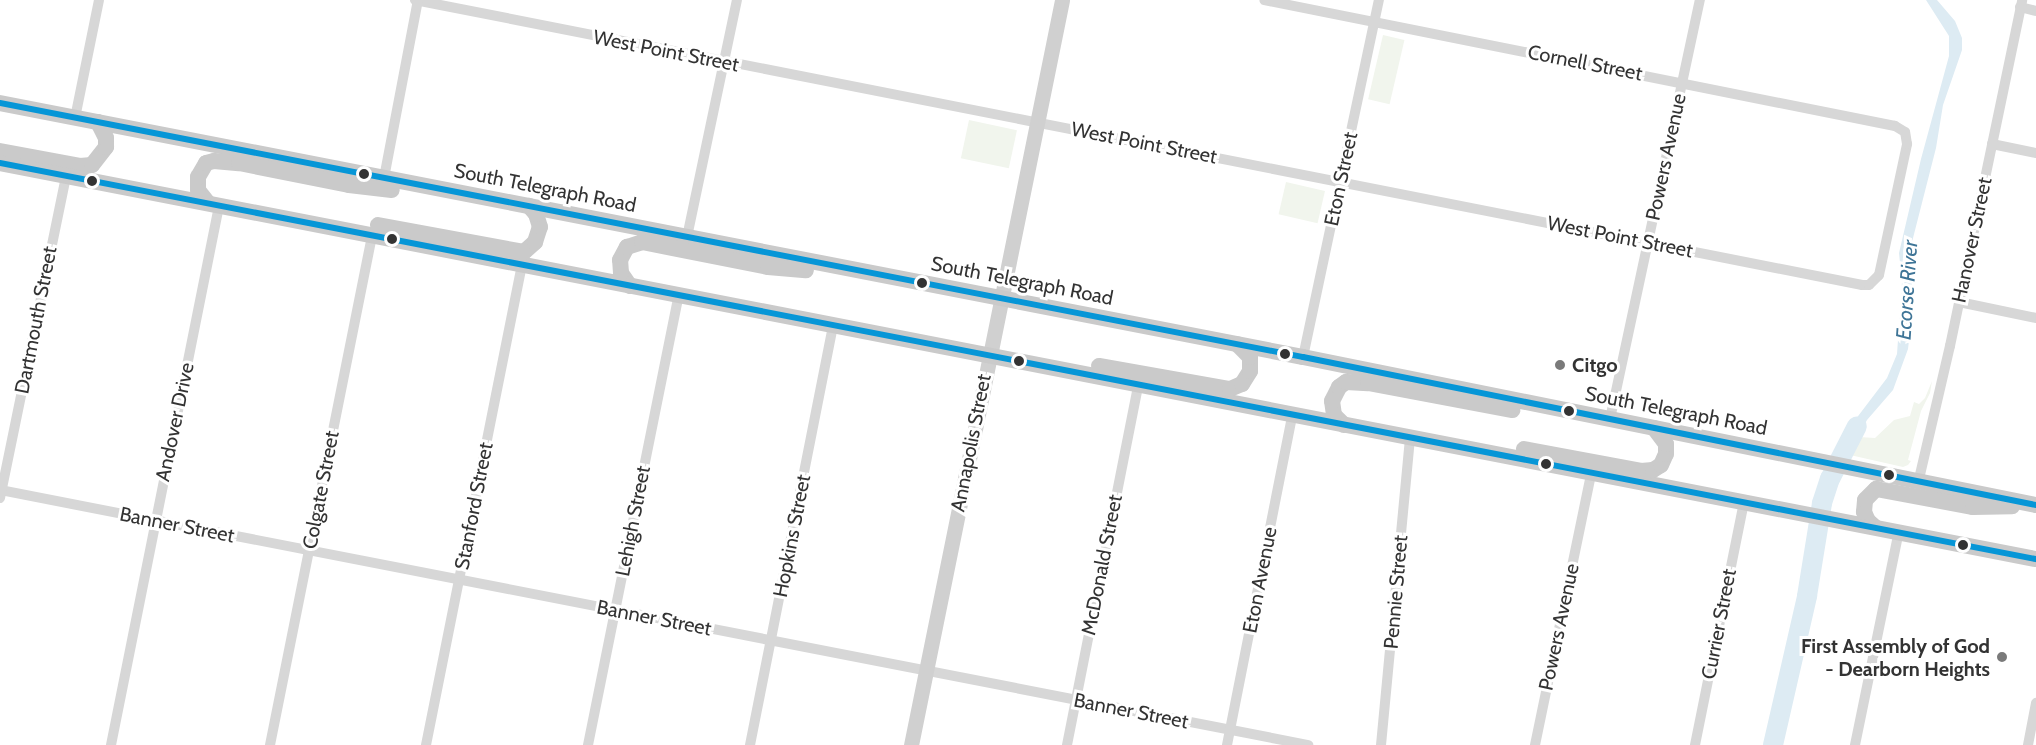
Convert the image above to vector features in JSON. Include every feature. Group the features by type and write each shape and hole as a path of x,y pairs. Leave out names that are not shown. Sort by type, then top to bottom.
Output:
{"main road":[{"name":"South Telegraph Road","path":"0,103 1303,357 1919,479 2036,505"},
{"path":"0,151 80,166 92,165 106,147 106,138 98,122"},
{"path":"214,205 198,190 198,177 206,163 214,161 239,163 349,185 397,190 435,188"},
{"path":"0,163 678,297 2036,559"},
{"path":"308,223 343,221 373,224 524,252 535,242 540,227 540,221 529,206"},
{"path":"630,286 621,273 620,260 627,247 642,242 795,270 854,270"},
{"path":"1030,364 1092,364 1230,389 1242,384 1250,371 1250,357 1237,344"},
{"path":"1344,425 1334,415 1332,401 1338,387 1346,382 1368,383 1489,407 1514,410 1548,407"},
{"path":"1434,443 1456,440 1510,446 1641,471 1653,470 1661,465 1666,454 1666,444 1654,428"},
{"path":"1875,527 1868,521 1864,512 1865,500 1869,493 1882,488 1973,507 2036,505"}],"street":[{"path":"75,118 99,0"},
{"path":"384,178 417,0"},
{"name":"West Point Street","path":"417,0 723,63 1036,122 1862,285 1872,283"},
{"path":"687,237 737,0"},
{"name":"Annapolis Street","path":"911,745 999,298 1062,0"},
{"name":"Cornell Street","path":"1264,0 1682,81 1895,126 1905,132 1907,144 1879,275 1872,283"},
{"name":"Eton Street","path":"1303,357 1379,0"},
{"name":"Powers Avenue","path":"1610,419 1700,0"},
{"path":"2021,4 2036,10"},
{"name":"Hanover Street","path":"1919,479 1959,302 2021,4"},
{"path":"1992,144 2036,153"},
{"name":"Dartmouth Street","path":"1,493 66,176"},
{"name":"Andover Drive","path":"111,745 214,205"},
{"name":"Colgate Street","path":"270,745 372,236"},
{"name":"Stanford Street","path":"426,745 522,266"},
{"name":"Lehigh Street","path":"588,745 678,297"},
{"path":"1959,302 2036,318"},
{"name":"Hopkins Street","path":"750,745 833,326"},
{"name":"McDonald Street","path":"1067,745 1138,385"},
{"name":"Eton Avenue","path":"1227,745 1292,416"},
{"name":"Pennie Street","path":"1381,745 1410,439"},
{"name":"Powers Avenue","path":"1534,745 1591,474"},
{"name":"Banner Street","path":"1,493 155,520 309,552 1308,745"},
{"name":"Currier Street","path":"1695,745 1744,503"},
{"path":"1855,745 1893,550 1899,531"},
{"path":"2028,745 2036,704"}],"shaded area":[{"path":"1383,35 1404,40 1390,104 1368,99"},
{"path":"969,120 1017,130 1009,168 961,158"},
{"path":"1286,182 1325,191 1318,223 1279,214"},
{"path":"1932,381 1930,393 1921,411 1908,460 1911,461 1908,465 1903,467 1850,455 1859,437 1875,438 1894,420 1910,416 1914,402 1919,404 1925,398"}],"water":[{"path":"1926,0 1937,0 1955,21 1962,38 1962,50 1943,105 1936,148 1912,242 1912,315 1908,349 1893,390 1867,420 1851,450 1839,447 1849,428 1887,378 1897,354 1902,282 1899,253 1921,159 1949,56 1949,36"},
{"path":"1824,477 1833,479 1825,503 1814,501"}],"waterway":[{"name":"Ecorse River","path":"1773,745 1807,596 1822,503 1830,479 1857,426"}],"transit line":[{"path":"0,103 1303,357 2036,505"},
{"path":"0,163 2036,559"}],"place":[{"name":"Citgo","path":"1560,365"},
{"name":"First Assembly of God - Dearborn Heights","path":"2002,657"}]}
